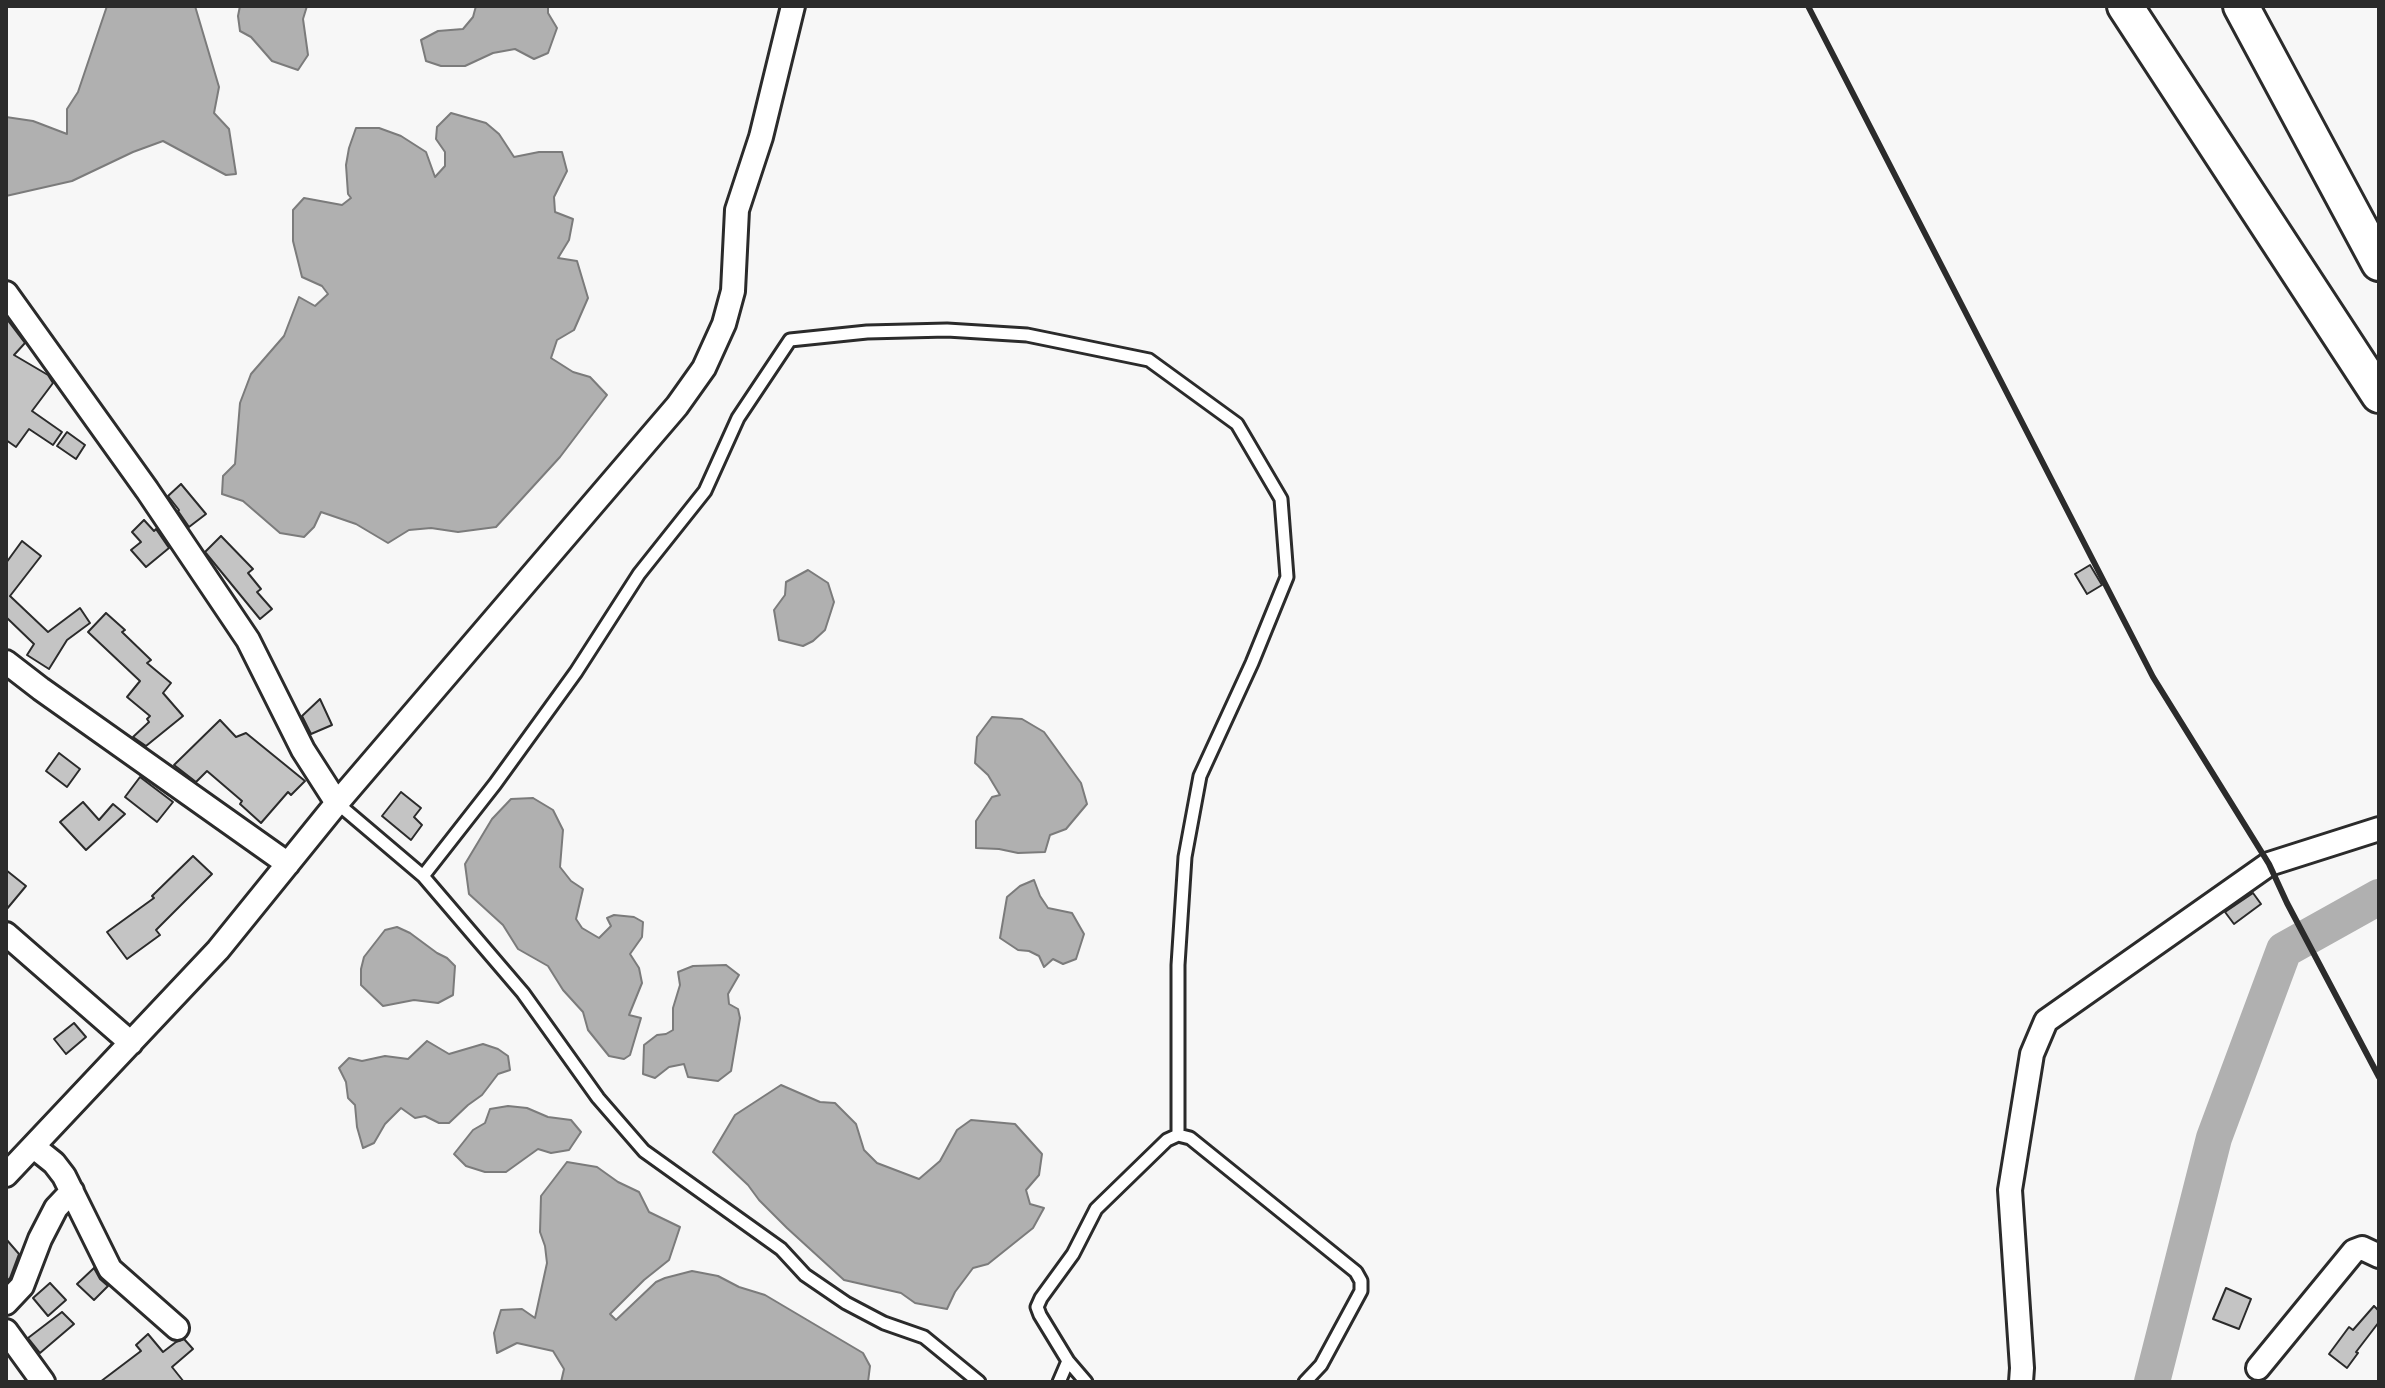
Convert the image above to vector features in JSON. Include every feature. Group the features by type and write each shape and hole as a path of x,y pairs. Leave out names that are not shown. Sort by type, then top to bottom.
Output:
{"main road":[{"path":"2125,6 2379,395"},
{"path":"2241,6 2379,263"}],"street":[{"path":"6,1175 218,950 337,803 677,406 704,368 724,324 733,291 737,210 761,137 793,6"},
{"path":"6,293 147,490 248,640 303,750 337,803"},
{"path":"6,662 288,864"},
{"path":"2021,1382 2010,1190 2032,1054 2046,1021 2269,864 2379,829"},
{"path":"6,934 131,1043"},
{"path":"34,1147 54,1163 72,1191 110,1269 177,1328"},
{"path":"6,1303 22,1286 56,1208 72,1191"},
{"path":"2258,1368 2354,1251 2362,1248 2379,1256"},
{"path":"6,1331 43,1382"}],"lane":[{"path":"423,876 576,672 639,574 705,491 738,418 790,340 867,332 947,330 1027,335 1149,360 1237,424 1281,499 1287,577 1200,776 1185,857 1178,965 1178,1135"},
{"path":"337,803 423,876 523,993 598,1098 644,1151 781,1249 815,1282 884,1323 924,1337 979,1382"},
{"path":"1086,1382 1068,1361 1037,1307 1073,1254 1096,1209 1167,1140 1178,1135 1190,1138 1356,1272 1361,1281 1361,1291 1321,1365 1305,1382"},
{"path":"1059,1382 1068,1361"}],"shaded area":[{"path":"107,6 195,6 219,87 214,113 229,129 236,174 226,175 163,141 72,181 6,196 6,117 33,121 67,134 67,109 78,92"},
{"path":"240,6 307,6 303,19 308,55 298,70 272,61 251,37 240,31"},
{"path":"476,6 548,6 548,13 557,28 548,53 534,59 515,49 493,53 465,66 441,66 426,61 421,40 438,31 463,29 473,17"},
{"path":"451,113 486,123 499,134 514,157 562,152 567,171 554,197 555,212 573,219 569,240 558,258 577,261 588,298 574,330 557,340 551,358 573,372 590,377 607,395 560,457 496,527 458,532 431,528 409,530 388,543 356,524 321,512 314,527 304,537 280,533 243,501 222,494 223,476 235,464 240,403 251,374 284,336 299,297 315,306 328,294 322,286 302,277 293,241 293,210 304,198 342,205 351,198 346,165 356,128 379,128 401,136 426,152 435,177 445,166 445,152 436,139 437,127"},
{"path":"808,570 828,583 834,602 825,630 803,646 779,640 774,610 785,595 786,582"},
{"path":"992,717 1022,719 1044,732 1081,783 1087,804 1066,829 1050,835 1045,852 1018,853 976,848 976,821 992,797 1000,795 988,775 975,763 977,737"},
{"path":"533,798 553,810 563,830 560,867 571,881 583,889 576,919 582,928 599,938 611,926 607,918 614,915 634,917 643,922 642,937 630,954 639,968 642,983 629,1015 641,1018 630,1055 624,1059 609,1056 588,1030 583,1012 563,990 548,966 518,949 503,925 469,894 465,864 492,819 511,799"},
{"path":"1034,880 1048,908 1072,913 1084,934 1076,959 1063,964 1053,959 1044,967 1039,956 1018,950 1000,938 1007,897"},
{"path":"397,927 455,966 453,995 438,1003 414,1000 383,1006 361,985 364,957 385,930"},
{"path":"726,965 739,975 728,994 729,1004 738,1009 740,1018 731,1071 718,1081 688,1077 684,1064 669,1067 655,1078 643,1074 644,1045 657,1035 673,1030 673,1008 680,985 678,972 693,966"},
{"path":"427,1041 449,1054 483,1044 498,1049 508,1056 510,1070 498,1074 482,1095 449,1123 439,1123 425,1116 415,1118 401,1108 385,1124 374,1143 363,1148 355,1105 348,1098 346,1082 339,1068 349,1058 362,1061 385,1056 408,1059"},
{"path":"781,1085 820,1102 835,1103 856,1124 864,1150 877,1163 919,1179 940,1161 957,1130 971,1120 1015,1124 1042,1154 1039,1175 1026,1190 1030,1204 1044,1208 1033,1228 988,1264 973,1268 947,1309 915,1303 901,1293 844,1280 787,1228 713,1152 735,1115"},
{"path":"508,1106 571,1120 581,1132 569,1150 551,1153 538,1149 506,1172 485,1172 466,1166 454,1154 473,1130 485,1123 490,1109"},
{"path":"567,1162 597,1167 639,1192 649,1212 680,1227 669,1260 610,1314 616,1320 656,1282 665,1278 692,1271 718,1276 765,1295 863,1353 870,1366 868,1382 561,1382 564,1369 553,1351 517,1343 497,1353 494,1333 501,1310 522,1309 535,1318 547,1263 540,1232 541,1196"}],"building":[{"path":"6,318 25,343 14,355 48,375 53,383 32,411 62,432 53,445 29,429 16,447 6,440"},
{"path":"67,432 85,445 76,459 57,446"},
{"path":"181,484 206,514 189,527 168,496"},
{"path":"144,520 154,531 156,529 169,548 146,567 131,550 141,542 132,532"},
{"path":"221,536 253,569 248,573 261,589 257,592 272,609 260,619 205,552"},
{"path":"22,541 41,556 10,596 48,632 80,608 90,623 67,640 49,669 27,655 34,644 6,617 6,563"},
{"path":"2090,565 2102,585 2087,594 2075,574"},
{"path":"106,613 151,660 147,663 171,683 163,693 183,716 146,746 133,737 149,722 147,719 150,716 127,697 140,681 88,632"},
{"path":"320,699 332,725 311,734 302,716"},
{"path":"220,720 236,737 246,733 305,781 291,795 288,792 261,823 240,804 242,801 207,771 196,782 174,765"},
{"path":"59,753 80,769 67,787 46,771"},
{"path":"140,777 173,802 157,822 125,797"},
{"path":"401,792 421,808 414,817 422,825 411,840 382,816"},
{"path":"83,802 99,820 113,804 125,814 86,850 60,822"},
{"path":"193,856 212,874 156,930 160,935 127,959 107,932 154,898 152,896"},
{"path":"6,870 26,886 6,910"},
{"path":"2253,893 2261,904 2234,924 2225,912"},
{"path":"74,1023 86,1037 66,1054 54,1039"},
{"path":"6,1239 19,1254 6,1282"},
{"path":"94,1268 108,1286 94,1300 77,1284"},
{"path":"50,1283 66,1300 48,1316 33,1298"},
{"path":"2226,1288 2251,1299 2239,1329 2213,1319"},
{"path":"2374,1306 2379,1311 2379,1322 2347,1368 2329,1354 2349,1327 2353,1330"},
{"path":"62,1312 74,1324 40,1353 28,1338"},
{"path":"148,1334 163,1352 184,1339 193,1349 172,1367 184,1382 100,1382 141,1351 136,1345"}],"waterway":[{"path":"2152,1382 2214,1138 2284,950 2379,897"}],"railway":[{"path":"1808,6 2153,677 2269,864 2379,1077"}]}
